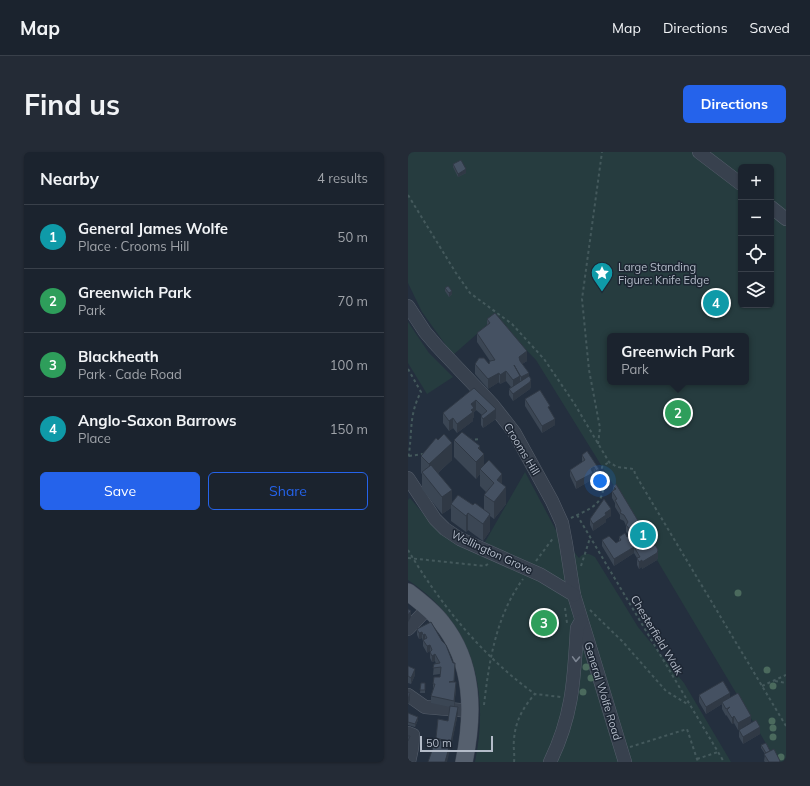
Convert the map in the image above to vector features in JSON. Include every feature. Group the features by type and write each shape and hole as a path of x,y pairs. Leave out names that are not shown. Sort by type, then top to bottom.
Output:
{"main road":[{"path":"408,592 428,608 441,622 450,634 465,665 477,709 464,762"}],"street":[{"path":"699,152 738,182"},
{"path":"774,209 786,219"},
{"name":"Crooms Hill","path":"408,306 424,332 492,404 514,432 552,501 562,523 566,544 568,592 581,621"},
{"name":"Wellington Grove","path":"408,478 435,519 445,529 460,539 541,575 568,592"},
{"path":"408,629 428,608"},
{"path":"550,762 561,738 571,702 577,628 581,621"},
{"name":"General Wolfe Road","path":"581,621 628,758"},
{"path":"408,694 425,707 477,709"},
{"path":"408,733 413,734 409,762"}],"path":[{"path":"598,445 600,428 589,370 582,299 602,152"},
{"path":"408,195 462,283 480,301 512,324 544,359 574,403 609,462 617,467 634,469 635,474 786,726"},
{"path":"408,369 421,392 413,402 409,424 408,457 428,454"},
{"path":"466,441 480,440"},
{"path":"562,523 594,507 600,500 603,489 602,467 609,462"},
{"name":"Chesterfield Walk","path":"577,515 724,762"},
{"path":"477,709 499,624 517,587 555,535 556,543"},
{"path":"408,550 427,581 491,658 518,682 535,694 564,697"},
{"path":"408,558 484,566 494,562 499,557"},
{"path":"567,626 568,592"},
{"path":"587,607 623,642 666,691 690,706"},
{"path":"762,686 786,675"},
{"path":"774,681 786,683"},
{"path":"514,762 514,740 517,721 525,705 535,694"},
{"path":"628,758 629,747 688,729 697,760 718,752"}],"green space":[{"path":"408,152 786,152 786,762 777,762 657,560 658,557 536,360 495,318 453,355 422,312 408,283"},
{"path":"408,322 429,353 453,377 427,394 408,363"},
{"path":"525,472 557,532 579,558 587,554 595,557 638,627 684,683 731,762 475,762 479,735 480,708 478,683 472,659 462,637 448,616 430,597 408,580 408,500 410,498 437,530 481,549"}],"building":[{"path":"461,160 466,169 458,174 453,164"},
{"path":"448,286 452,291 449,293 445,288"},
{"path":"495,313 527,351 519,357 520,361 529,373 521,377 514,365 520,376 513,380 506,371 500,375 499,373 488,379 475,364 479,358 484,358 489,364 490,361 495,360 477,333 490,323 487,319"},
{"path":"529,376 531,379 530,382 513,394 509,389"},
{"path":"474,388 496,409 483,419 481,416 487,411 476,400 471,404 474,408 471,410 473,412 457,424 453,418 449,421 443,413"},
{"path":"540,390 550,406 548,407 555,419 542,426 525,399"},
{"path":"462,432 480,446 478,448 484,454 476,462 454,440"},
{"path":"444,434 452,443 429,464 421,456 436,438 438,440"},
{"path":"587,451 599,469 596,471 594,467 591,469 593,473 576,482 570,470 585,460 582,455"},
{"path":"489,460 502,474 497,480 506,487 494,502 484,495 494,483 480,469"},
{"path":"431,465 452,490 442,497 422,472"},
{"path":"616,484 652,544 656,546 658,550 657,553 642,562 642,560 639,562 637,558 640,557 634,547 614,559 602,540 609,536 616,543 621,540 619,537 625,533 627,537 633,533 626,525 628,522 624,515 620,513 621,511 615,500 617,499 612,491 616,489 613,486"},
{"path":"458,495 473,505 475,503 490,514 483,524 468,513 466,516 451,504"},
{"path":"604,499 611,509 605,513 606,515 593,524 590,519"},
{"path":"431,622 446,645 453,663 455,663 454,681 449,682 456,682 454,701 431,696 435,684 433,684 434,677 440,677 441,667 433,668 434,664 440,663 435,654 432,656 430,652 432,650 430,645 427,646 423,640 427,638 425,634 423,635 422,632 419,633 417,629"},
{"path":"408,666 415,669 411,678 408,676"},
{"path":"723,681 730,693 706,707 699,695"},
{"path":"421,683 425,683 425,690 420,690"},
{"path":"738,693 751,716 738,723 734,716 732,718 727,710 730,707 726,709 722,702"},
{"path":"450,706 458,707 451,742 436,738 438,719 448,721"},
{"path":"408,713 418,717 415,724 408,722"},
{"path":"756,720 760,727 743,737 739,730"},
{"path":"436,739 450,744 445,762 428,762"},
{"path":"766,743 770,751 766,753 761,745"},
{"path":"774,749 780,761 769,762 764,754"}],"place":[{"name":"Large Standing Figure: Knife Edge","path":"602,292"},
{"name":"Anglo-Saxon Barrows","path":"716,303"},
{"name":"Greenwich Park","path":"678,413"},
{"name":"General James Wolfe","path":"643,535"},
{"name":"Blackheath","path":"544,623"}]}
